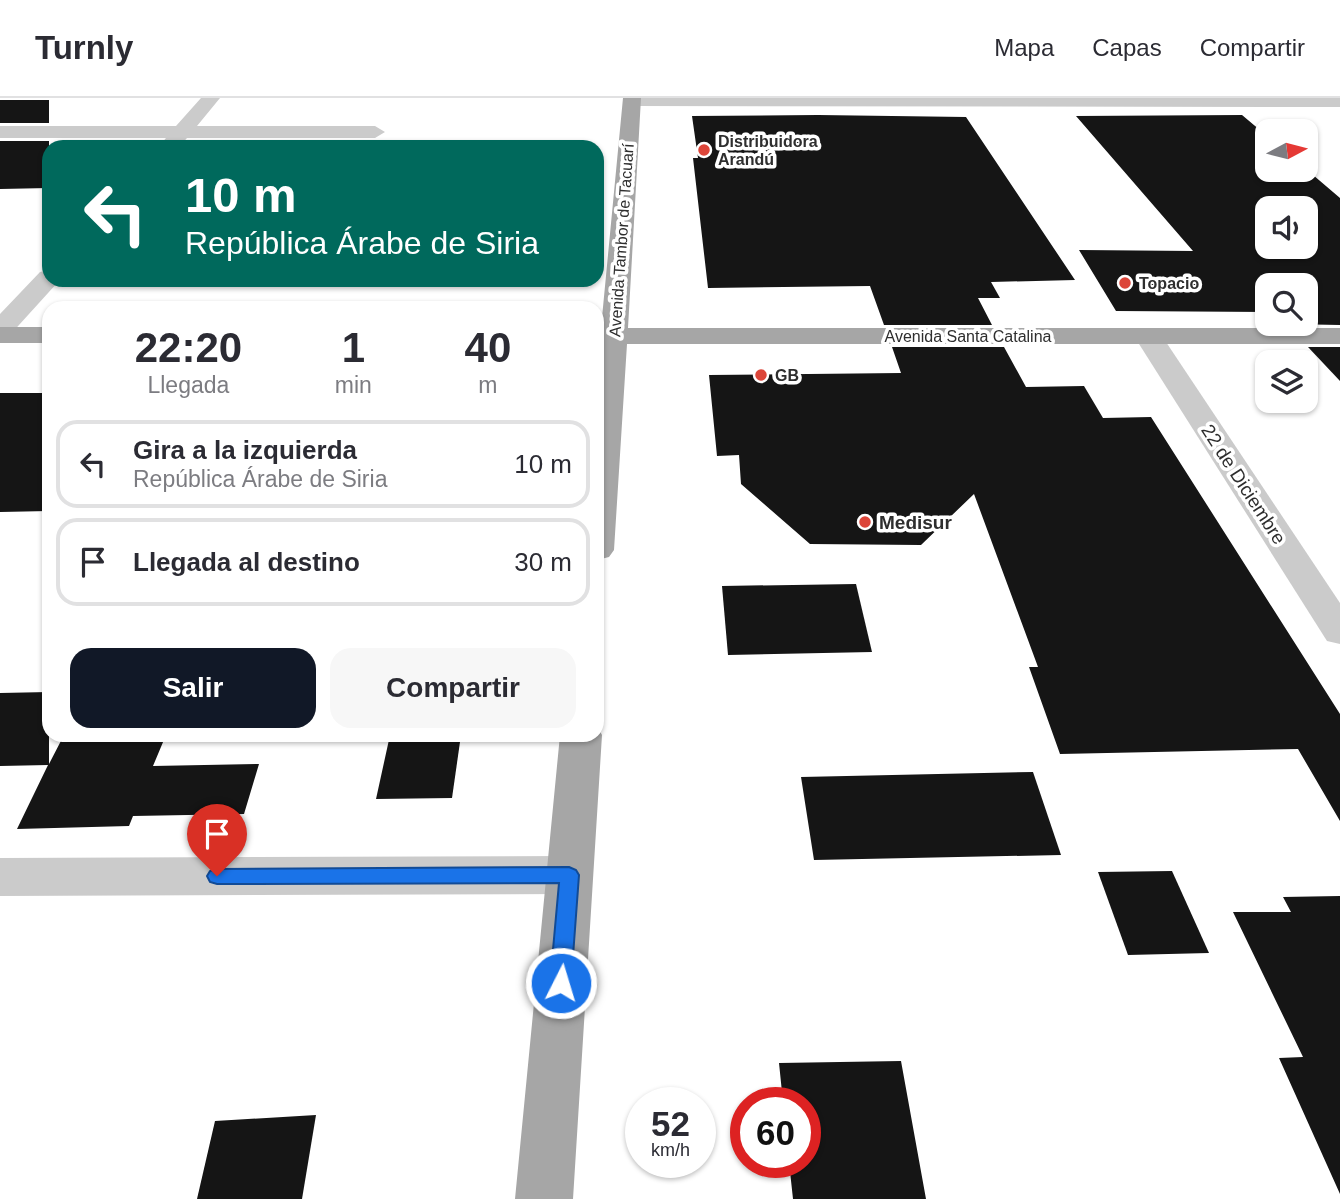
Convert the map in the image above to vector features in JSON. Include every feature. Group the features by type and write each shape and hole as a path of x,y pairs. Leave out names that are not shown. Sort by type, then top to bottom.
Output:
{"main road":[{"name":"Avenida Tambor de Tacuarí","path":"604,384 606,336 632,99"},
{"path":"0,333 42,335"},
{"name":"Avenida Santa Catalina","path":"606,336 1340,336"},
{"path":"544,1199 580,742"}],"street":[{"path":"175,140 211,98"},
{"path":"632,99 1340,102"},
{"path":"0,132 375,132"},
{"path":"0,333 42,285"},
{"name":"22 de Diciembre","path":"1148,336 1340,632"},
{"path":"0,877 569,875"}],"building":[{"path":"0,100 49,100 49,123 0,123"},
{"path":"1242,115 1255,126 1255,182 1318,182 1318,179 1340,198 1340,325 1318,325 1318,273 1255,273 1255,312 1116,311 1079,250 1193,251 1076,116"},
{"path":"692,116 966,117 1075,280 991,282 1000,298 978,298 992,325 884,325 870,286 708,288 693,158 698,158"},
{"path":"0,141 42,141 42,188 0,189"},
{"path":"892,347 1004,347 1026,387 1084,386 1103,418 1151,417 1340,714 1340,821 1298,749 1060,754 1029,667 1038,667 974,494 921,545 810,544 741,484 739,455 717,456 709,375 901,373"},
{"path":"1308,347 1340,347 1340,381 1318,358 1318,350"},
{"path":"0,393 42,393 42,511 0,512"},
{"path":"856,584 872,652 728,655 722,586"},
{"path":"42,692 42,742 49,742 49,764 60,742 163,742 153,766 259,764 244,814 133,816 129,826 17,829 48,765 0,766 0,693"},
{"path":"388,742 460,742 452,798 376,799"},
{"path":"1033,772 1061,855 814,860 801,777"},
{"path":"1172,871 1209,953 1128,955 1098,872"},
{"path":"1340,896 1340,1194 1279,1058 1303,1057 1233,912 1291,912 1283,897"},
{"path":"901,1061 926,1199 793,1199 791,1178 821,1178 821,1087 781,1087 779,1063"},
{"path":"316,1115 302,1199 197,1199 215,1121"}],"place":[{"name":"Distribuidora Arandú","path":"704,150"},
{"name":"Topacio","path":"1125,283"},
{"name":"GB","path":"761,375"},
{"name":"Medisur","path":"865,522"}],"route":[{"path":"217,876 569,875 561,983"}]}
